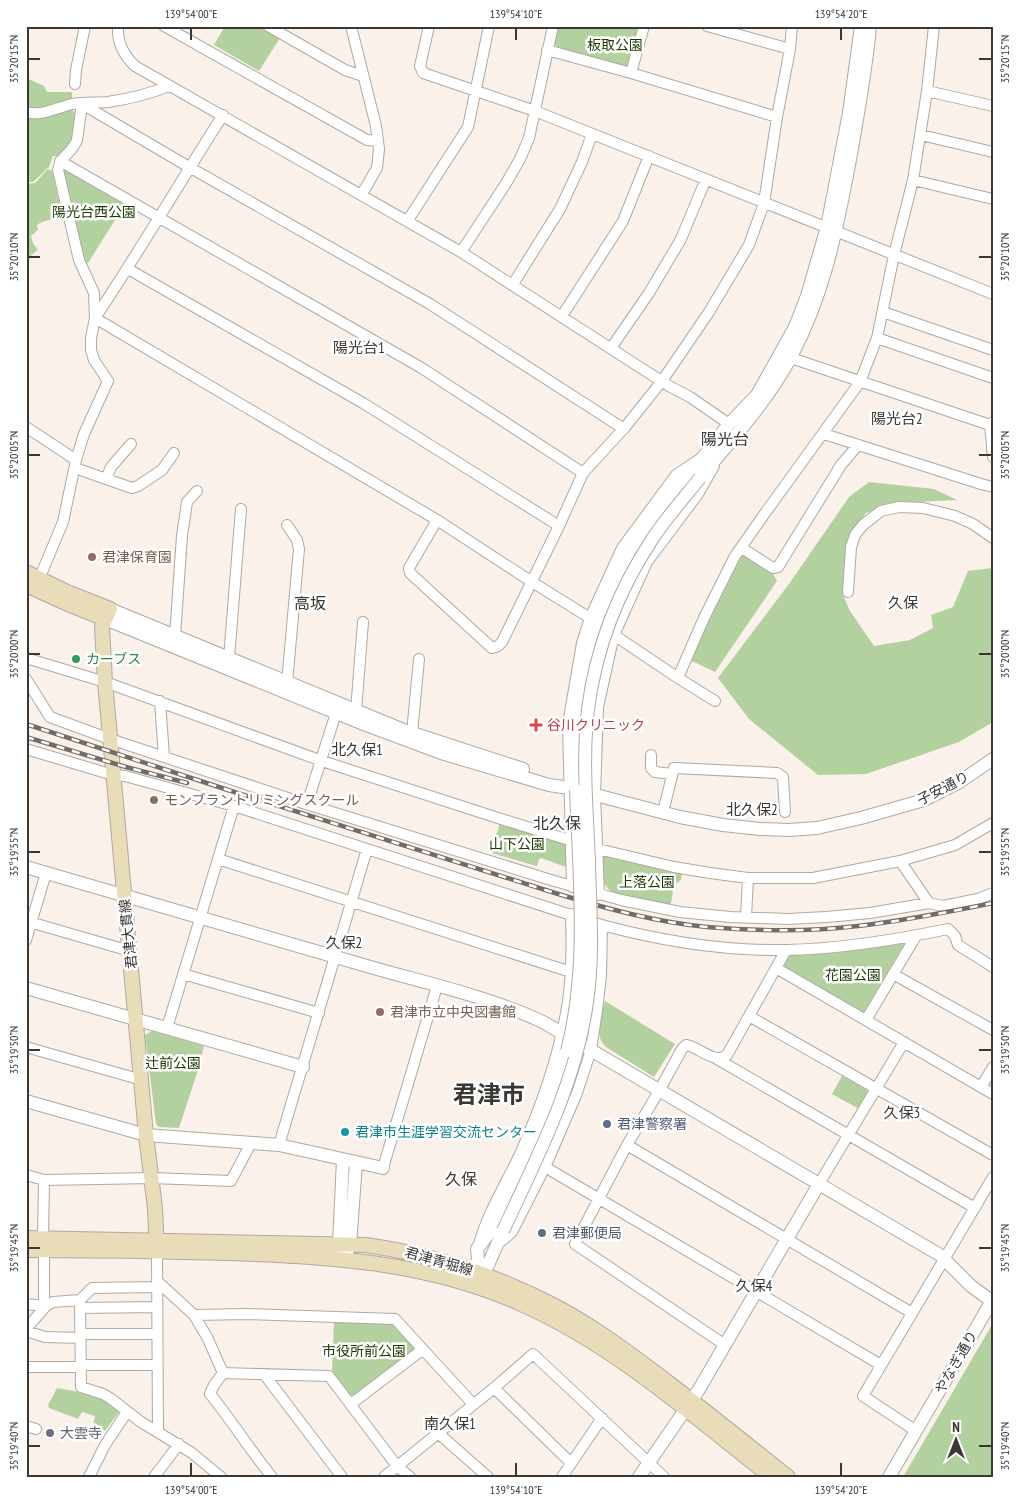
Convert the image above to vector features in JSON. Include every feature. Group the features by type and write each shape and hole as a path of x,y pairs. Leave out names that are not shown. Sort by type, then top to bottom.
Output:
{"main road":[{"path":"26,572 33,584 61,602 108,614"},
{"name":"君津大貫線","path":"108,614 102,627 105,682 146,1134 152,1178 156,1246"},
{"name":"君津青堀線","path":"26,1238 44,1244 156,1246 344,1244 400,1250 427,1256 478,1272 541,1298 579,1319 622,1347 771,1477"},
{"name":"君津青堀線","path":"26,1250 44,1244"},
{"name":"君津青堀線","path":"156,1246 384,1264 413,1269 471,1286 519,1303 594,1342 689,1405 788,1477"}],"street":[{"path":"75,84 85,26"},
{"path":"118,26 119,41 126,57 135,66 408,220 513,284 729,424"},
{"path":"164,26 366,140 378,142"},
{"path":"268,26 345,70 363,76"},
{"path":"351,26 376,126 378,142 379,159 377,168 362,194"},
{"path":"429,26 420,66 423,73 475,89 535,111 993,294"},
{"path":"408,220 468,126 489,26"},
{"path":"461,252 520,159 529,138 553,26"},
{"path":"631,73 644,26"},
{"path":"707,26 790,49"},
{"path":"437,520 408,568 410,574 492,648 498,646 502,642 532,582 583,473 624,429 662,381 709,312 749,245 764,203 790,49 792,26"},
{"path":"696,476 720,454 762,404 791,358 817,301 831,255 832,229 861,26"},
{"path":"496,1245 498,1229 560,1104 572,1072 582,1036 588,1001 590,969 588,710 604,638 616,606 654,536 696,476 705,456 729,424 757,395 795,327 832,229 858,114 870,26"},
{"path":"675,676 680,673 704,618 735,556 860,382 878,338 894,255 913,180 927,91 934,26"},
{"path":"547,50 777,117"},
{"path":"26,112 43,112 74,104 109,102 145,95 169,86"},
{"path":"927,91 993,106"},
{"path":"33,584 63,522 84,434 108,381 94,360 91,350 95,318 94,293 79,260 58,170 60,162 76,145 82,104"},
{"path":"82,104 430,304 624,429"},
{"path":"95,318 128,269 189,167 223,115"},
{"path":"513,284 560,209 582,162 592,134"},
{"path":"921,135 993,152"},
{"path":"562,316 623,221 648,156"},
{"path":"60,162 420,366 583,473"},
{"path":"611,348 649,294 681,239 706,179"},
{"path":"913,180 993,199"},
{"path":"128,269 363,403 559,526"},
{"path":"883,312 993,350"},
{"path":"95,318 437,520 590,618"},
{"path":"878,338 993,378"},
{"path":"791,358 992,424 993,457"},
{"path":"26,427 76,464 106,479 132,488 162,470 174,453"},
{"path":"824,434 993,487"},
{"path":"106,479 111,467 131,444"},
{"path":"742,548 773,568 778,567 841,465 858,445"},
{"path":"599,895 595,795 598,707 614,635 647,562 698,494 712,472 720,454"},
{"path":"572,887 572,841 566,788 568,724 580,651 590,618 622,548 676,476 683,469 705,456"},
{"path":"175,636 182,536 188,502 197,491"},
{"path":"848,592 851,547 855,535 863,525 881,511 898,507 922,508 947,514 973,524 993,538"},
{"path":"229,658 241,509"},
{"path":"287,525 297,540 299,549 287,682"},
{"path":"108,614 402,740 549,785 566,788"},
{"path":"108,614 175,636 412,733 549,777 566,788"},
{"path":"356,711 363,622"},
{"path":"614,635 715,701"},
{"path":"26,658 160,701 322,761 598,849 674,867 748,878 813,878 900,861 955,845 993,823"},
{"path":"412,733 419,659"},
{"path":"26,679 50,717 110,739 307,804 599,895 680,912 730,917 788,919 870,913 929,903 943,906 978,899 993,893"},
{"path":"160,701 164,757"},
{"path":"307,804 336,713"},
{"path":"26,749 113,775 125,776 234,806 632,933 689,943 786,950 861,944 948,929 955,936 958,945 993,967"},
{"path":"651,755 651,768 655,772 672,774"},
{"name":"子安通り","path":"566,788 724,825 789,830 817,828 924,800 958,783 993,759"},
{"path":"663,812 674,768 777,773 784,777 784,812"},
{"path":"167,1028 234,806"},
{"path":"279,1145 368,849"},
{"path":"218,860 571,972"},
{"path":"900,861 929,903"},
{"path":"26,867 200,919 503,1005 544,1022 944,1258 971,1286 992,1301"},
{"path":"26,940 29,922 46,873"},
{"path":"746,917 748,878"},
{"path":"478,1272 477,1249 485,1223 520,1153 546,1090 562,1033 571,972 571,914"},
{"path":"29,922 130,951"},
{"path":"471,1286 496,1245 512,1232 545,1168 577,1093 591,1050 601,976 602,925"},
{"path":"866,1020 916,936"},
{"path":"717,1059 722,1059 727,1055 786,950"},
{"path":"776,968 993,1094"},
{"path":"183,974 319,1014"},
{"path":"893,974 993,1030"},
{"path":"26,1101 146,1134 279,1145 384,1168 437,986"},
{"path":"26,988 303,1067"},
{"path":"749,1016 993,1156"},
{"path":"639,1477 689,1405 904,1042"},
{"path":"725,1345 575,1244 627,1145 686,1045 692,1046 717,1059 975,1208"},
{"path":"26,1047 142,1080"},
{"path":"981,1087 993,1067"},
{"path":"26,1175 44,1180 152,1178 231,1181 251,1143"},
{"path":"627,1145 912,1314"},
{"path":"344,1260 350,1161"},
{"path":"545,1168 881,1365"},
{"path":"916,1431 864,1396 993,1177"},
{"path":"44,1180 45,1306"},
{"path":"477,1249 498,1229"},
{"path":"156,1246 158,1431"},
{"path":"221,1477 179,1444 150,1428 103,1394 81,1387 80,1304 92,1288 157,1284 194,1315 224,1373"},
{"name":"やなぎ通り","path":"889,1477 992,1301"},
{"path":"157,1307 54,1302 45,1306 26,1330 45,1338 157,1334"},
{"path":"26,1304 45,1306"},
{"path":"194,1315 246,1314 395,1319 473,1404"},
{"path":"351,1404 422,1350"},
{"path":"384,1477 533,1354 664,1477"},
{"path":"26,1367 157,1365"},
{"path":"224,1373 329,1376 397,1466 410,1477"},
{"path":"224,1373 214,1385 210,1394 231,1419 272,1477"},
{"path":"264,1374 342,1477"},
{"path":"494,1388 571,1463"},
{"path":"89,1477 105,1446 127,1412"},
{"path":"562,1477 602,1418"},
{"path":"438,1433 488,1477"},
{"path":"154,1477 179,1444"}],"green space":[{"path":"225,26 260,26 280,38 259,71 214,45"},
{"name":"板取公園","path":"558,26 641,26 629,64 624,67 557,47 554,43"},
{"path":"26,78 44,86 47,92 72,92 72,103 52,109 26,110"},
{"path":"71,108 76,115 73,143 57,156 53,156 49,167 33,182 26,182 26,114"},
{"path":"48,169 54,175 62,214 37,225 38,230 31,236 38,250 30,257 26,280 26,184 35,183"},
{"name":"陽光台西公園","path":"65,170 125,204 88,263 84,263 62,172"},
{"path":"869,482 934,489 957,500 897,503 866,513 847,543 843,595 850,611 874,646 910,640 933,628 931,615 953,607 968,571 993,568 993,722 959,742 866,774 818,775 749,719 718,678 789,584 849,497"},
{"path":"744,553 772,572 777,581 715,672 690,660 732,570"},
{"name":"山下公園","path":"500,819 567,843 568,860 566,867 541,858 537,866 492,853"},
{"name":"上落公園","path":"603,852 682,872 681,880 674,885 671,903 668,905 611,892 603,882 601,860"},
{"name":"花園公園","path":"904,940 905,943 864,1012 785,968 784,964 788,952"},
{"path":"605,1001 675,1044 654,1077 606,1047 602,1042 599,1026"},
{"name":"辻前公園","path":"152,1031 204,1046 179,1128 159,1127 156,1124 145,1035"},
{"path":"842,1076 866,1088 868,1094 859,1109 832,1094"},
{"name":"市役所前公園","path":"334,1320 390,1322 414,1346 414,1351 354,1395 350,1395 332,1371"},
{"path":"993,1323 993,1477 903,1477"},
{"path":"57,1388 79,1392 108,1401 119,1412 105,1431 93,1426 95,1416 82,1412 78,1419 49,1408 48,1405"}],"railway":[{"path":"26,724 555,893 611,909 668,922 745,929 820,929 892,922 993,903"},
{"path":"26,737 187,783"}],"place":[{"name":"君津保育園","path":"92,557"},
{"name":"カーブス","path":"76,659"},
{"name":"谷川クリニック","path":"536,725"},
{"name":"モンブラントリミングスクール","path":"154,800"},
{"name":"君津市立中央図書館","path":"380,1012"},
{"name":"君津警察署","path":"607,1124"},
{"name":"君津市生涯学習交流センター","path":"345,1132"},
{"name":"君津郵便局","path":"542,1233"},
{"name":"大雲寺","path":"50,1433"}],"district":[{"name":"陽光台1","path":"359,348"},
{"name":"陽光台2","path":"897,419"},
{"name":"陽光台","path":"725,439"},
{"name":"高坂","path":"310,603"},
{"name":"久保","path":"903,603"},
{"name":"北久保1","path":"357,750"},
{"name":"北久保2","path":"752,810"},
{"name":"北久保","path":"557,823"},
{"name":"久保2","path":"344,943"},
{"name":"君津市","path":"489,1095"},
{"name":"久保3","path":"902,1113"},
{"name":"久保","path":"461,1179"},
{"name":"久保4","path":"754,1286"},
{"name":"南久保1","path":"450,1424"}]}
